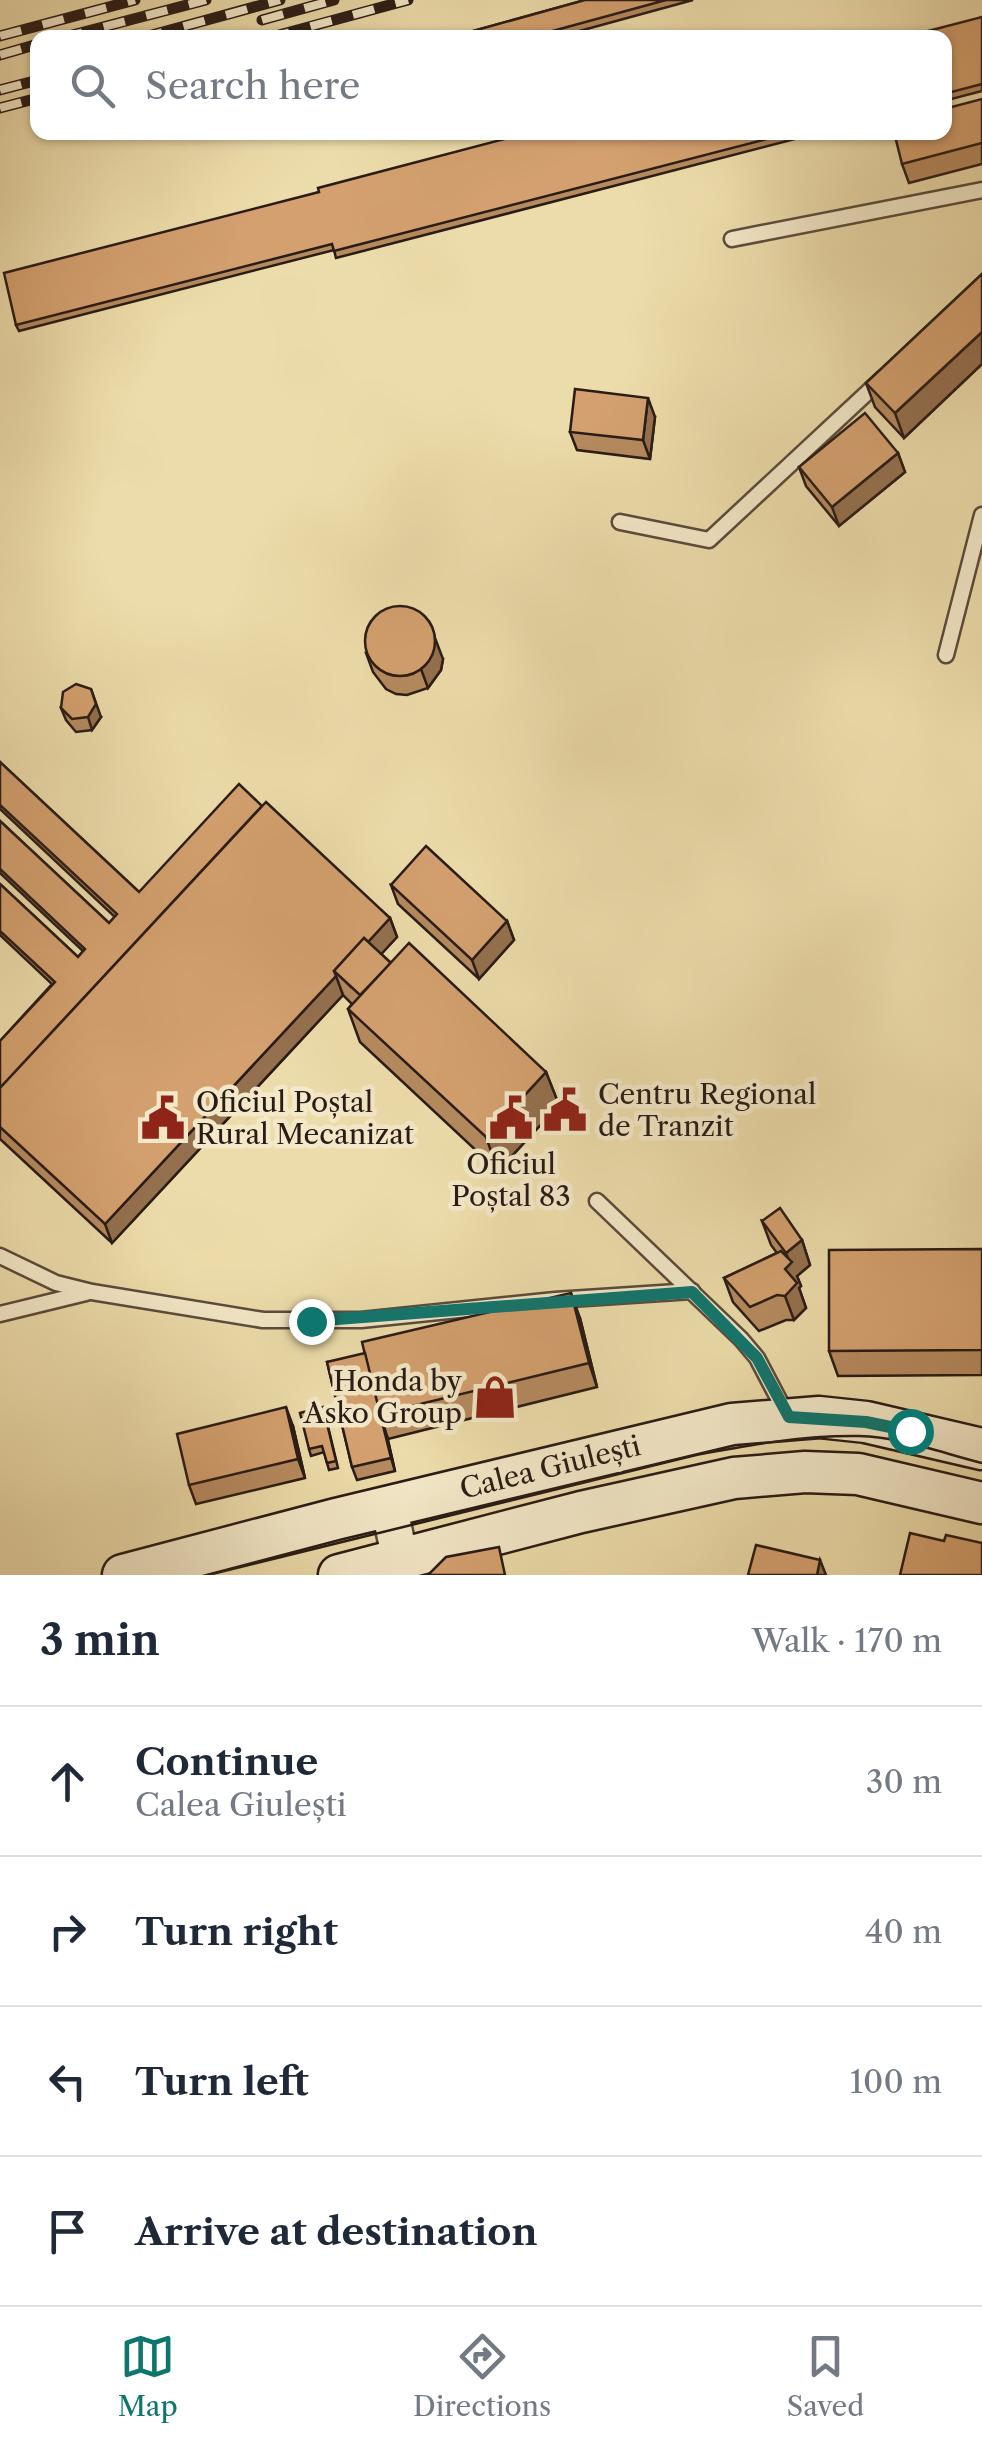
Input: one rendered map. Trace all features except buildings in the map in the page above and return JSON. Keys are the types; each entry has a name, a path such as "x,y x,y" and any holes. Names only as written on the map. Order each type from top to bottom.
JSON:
{"main road":[{"name":"Calea Giulești","path":"123,1575 732,1424 789,1417 866,1422 982,1449"},
{"name":"Calea Giulești","path":"339,1575 399,1567 581,1512 734,1478 805,1472 858,1474 982,1502"}],"street":[{"path":"389,1507 399,1567"}],"lane":[{"path":"732,238 982,190"},
{"path":"620,522 709,540 897,364"},
{"path":"946,655 982,515"},
{"path":"596,1200 757,1358 789,1417"},
{"path":"0,1256 56,1282 92,1292 263,1320 311,1321 692,1292"},
{"path":"0,1314 92,1292"}],"tram line":[{"path":"208,1575 696,1455 777,1441 875,1437 982,1463"}],"railway":[{"path":"0,36 135,0"},
{"path":"92,30 206,0"},
{"path":"170,30 280,0"},
{"path":"262,20 334,0"},
{"path":"297,30 408,0"},
{"path":"0,55 30,46"},
{"path":"0,90 30,82"},
{"path":"0,108 30,100"}],"place":[{"name":"Centru Regional de Tranzit","path":"565,1110"},
{"name":"Oficiul Poștal Rural Mecanizat","path":"163,1118"},
{"name":"Oficiul Poștal 83","path":"511,1118"},
{"name":"Honda by Asko Group","path":"495,1397"}],"route":[{"path":"311,1321 692,1292 757,1358 789,1417 866,1422 910,1431"}]}
